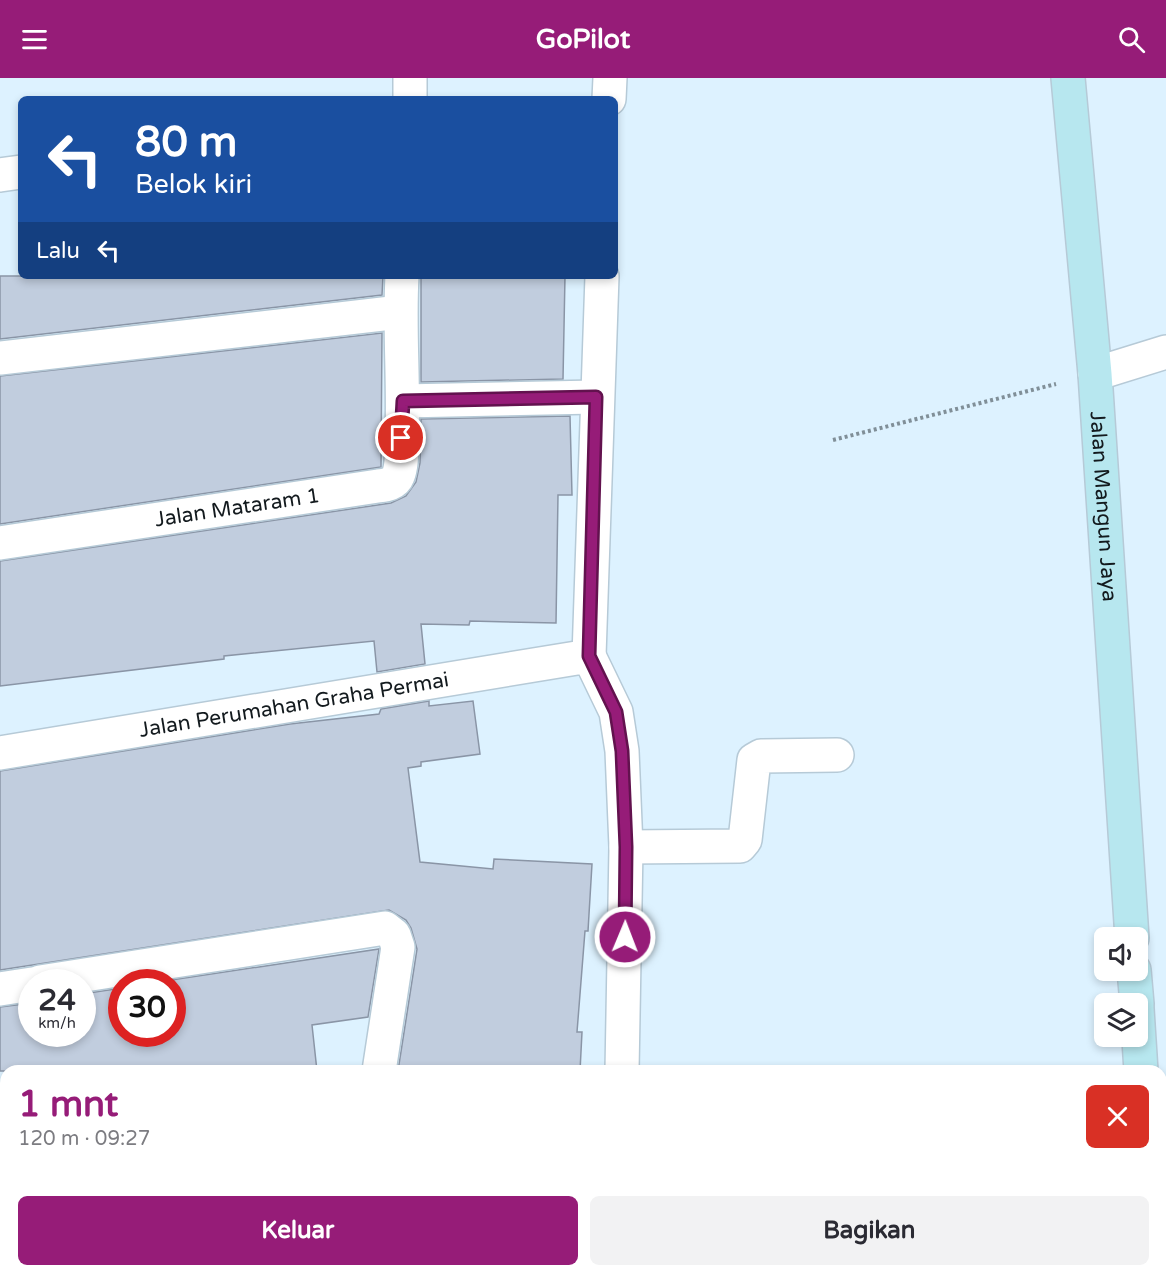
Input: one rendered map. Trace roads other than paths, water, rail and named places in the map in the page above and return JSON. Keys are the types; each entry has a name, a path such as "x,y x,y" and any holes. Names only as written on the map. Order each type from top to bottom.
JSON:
{"street":[{"path":"410,78 410,96"},
{"path":"609,96 610,78"},
{"name":"Jalan Mangun Jaya","path":"1068,78 1095,374 1131,927"},
{"path":"0,175 18,172"},
{"name":"Jalan Mataram 1","path":"0,543 389,484 399,473 403,401 400,312 402,279"},
{"path":"602,279 596,397 589,656 616,712 622,751 626,847 622,1065"},
{"path":"0,358 400,312"},
{"path":"1095,374 1166,352"},
{"path":"403,401 596,397"},
{"name":"Jalan Perumahan Graha Permai","path":"0,753 589,656"},
{"path":"626,847 740,846 745,840 754,760 761,756 837,755"},
{"path":"96,973 385,928 394,935 398,947 381,1065"},
{"path":"0,989 18,986"},
{"path":"1139,1047 1141,1065"}]}
